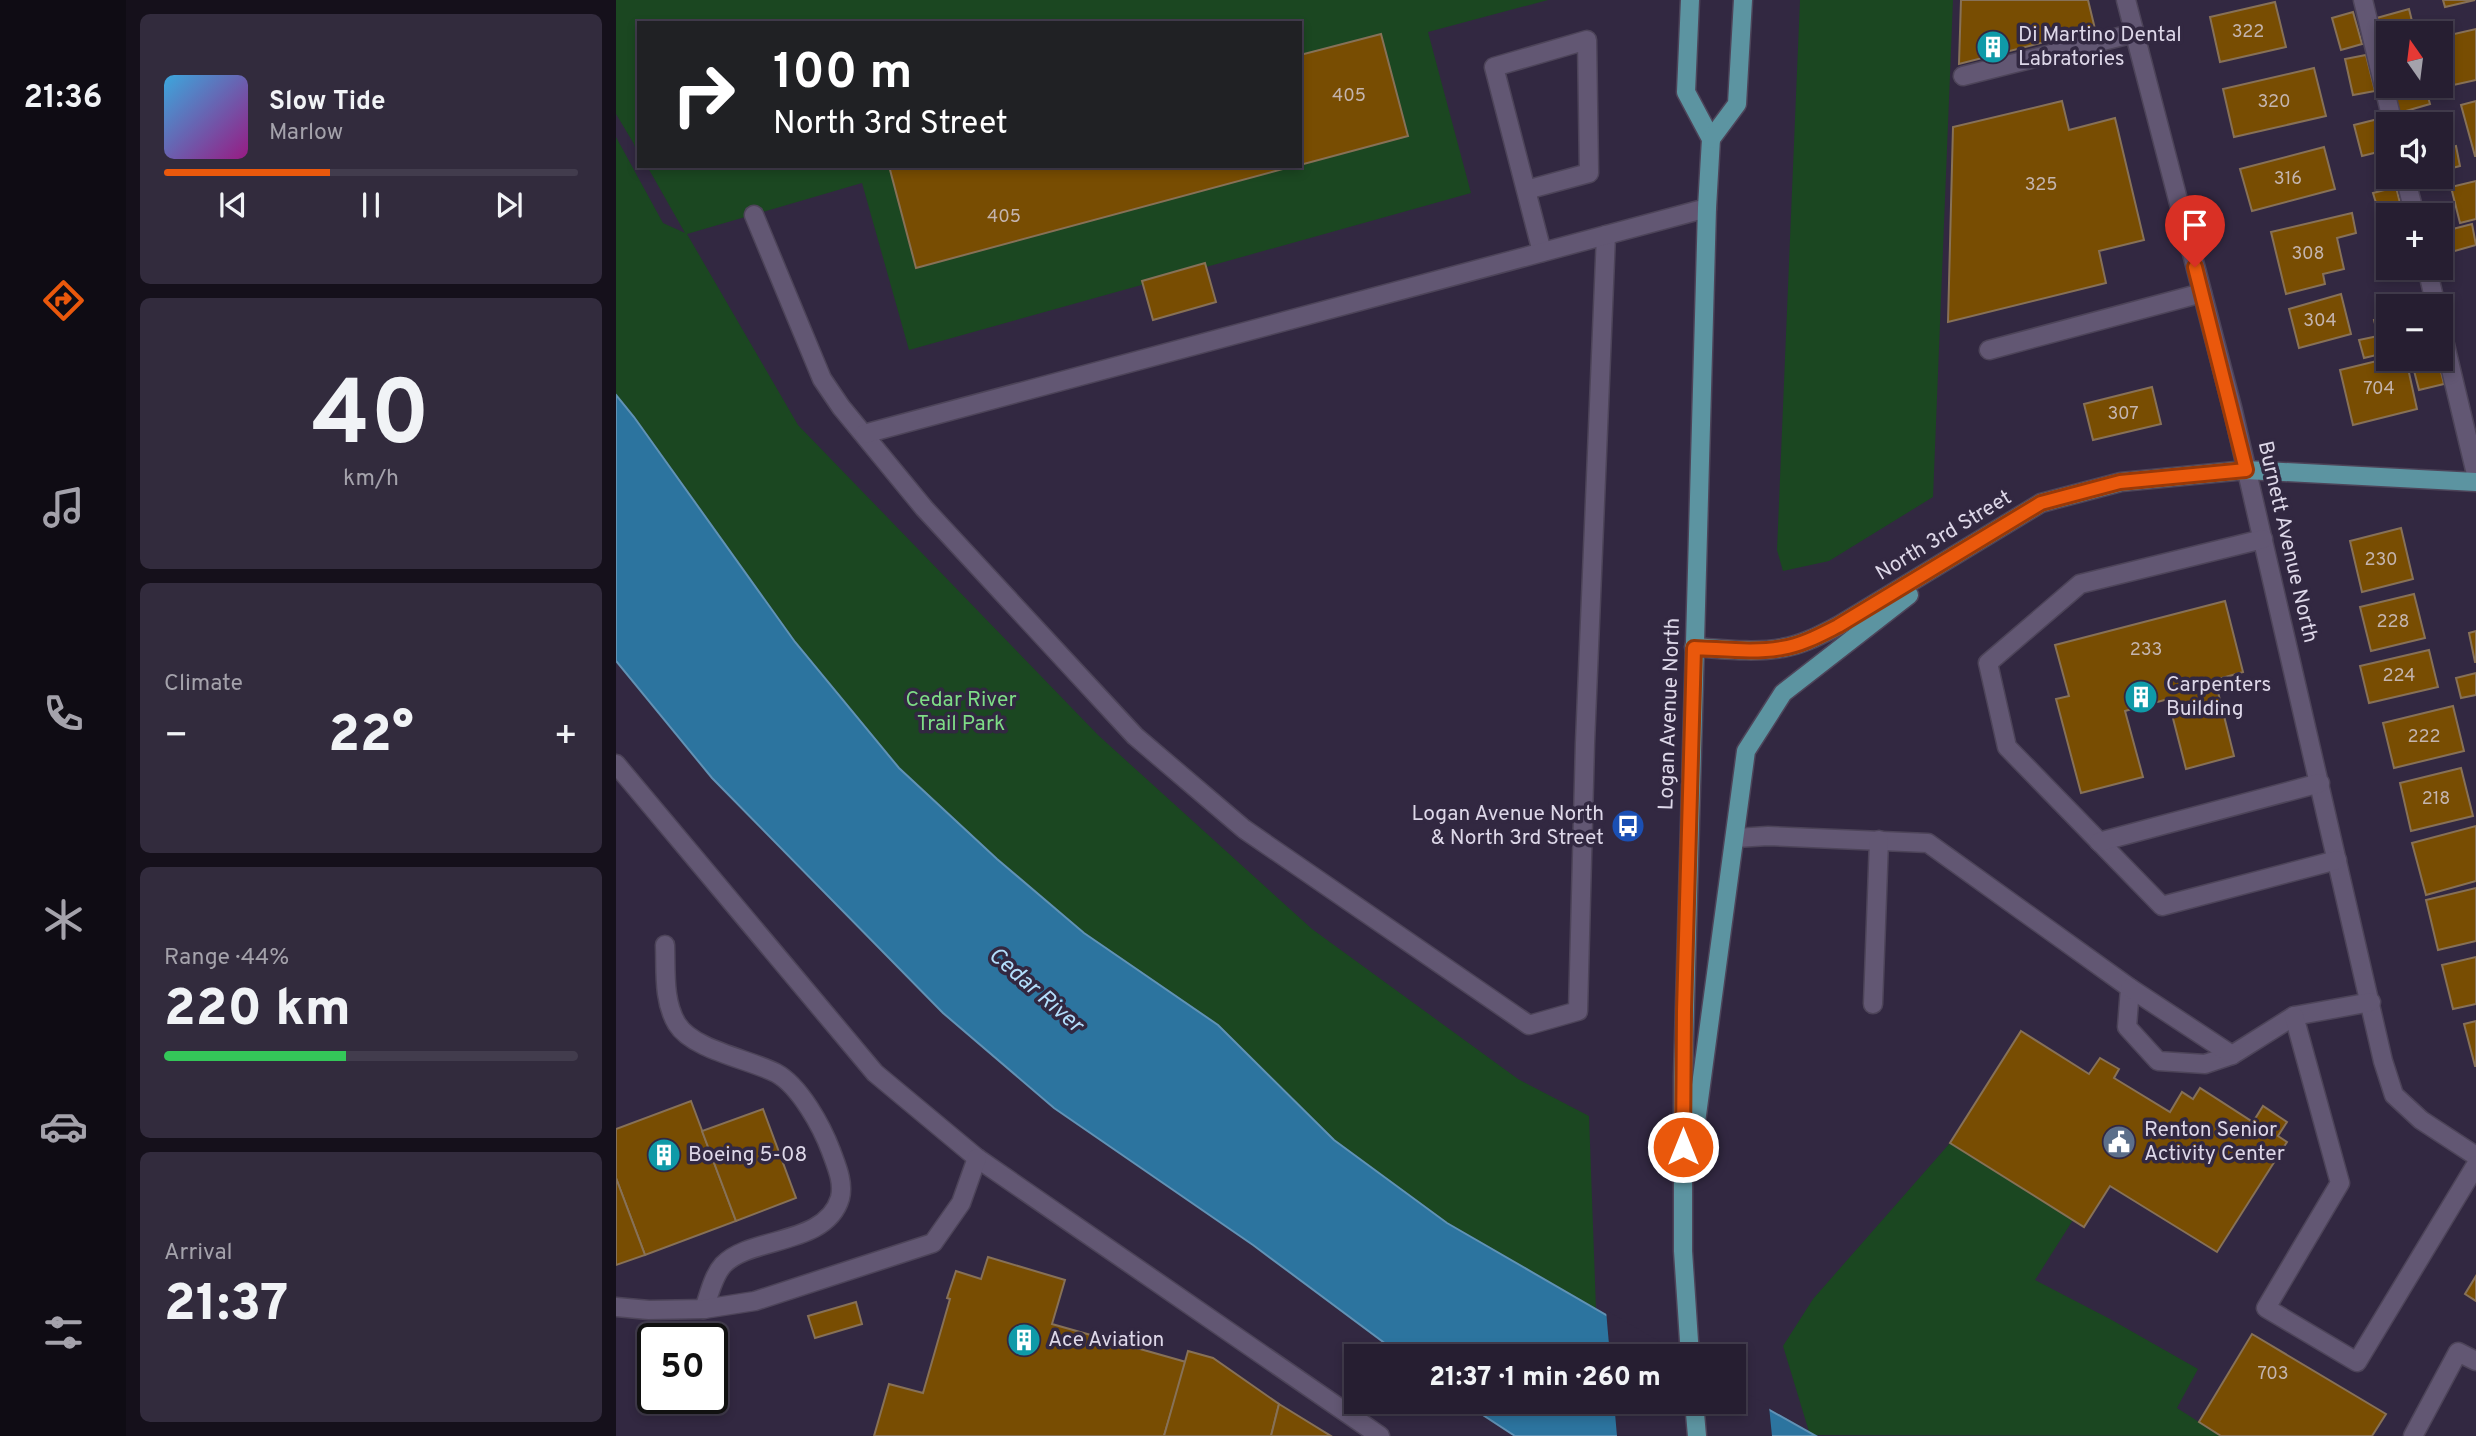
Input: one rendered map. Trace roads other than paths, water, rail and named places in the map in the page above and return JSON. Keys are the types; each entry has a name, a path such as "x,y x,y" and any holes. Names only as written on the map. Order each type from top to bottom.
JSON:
{"main road":[{"path":"1690,0 1686,92 1711,139 1737,104 1743,0"},
{"name":"Logan Avenue North","path":"1689,1344 1683,1218 1684,1011 1711,139"},
{"name":"North 3rd Street","path":"1694,648 1782,649 1804,643 1838,626 2041,503 2120,482 2246,470 2476,482"},
{"path":"1683,1218 1746,751 1783,693 1958,555"},
{"path":"1695,1414 1697,1436"}],"street":[{"name":"Burnett Avenue North","path":"2126,0 2263,539 2383,1060 2394,1096 2421,1121 2476,1156"},
{"path":"2364,0 2390,112"},
{"path":"1964,76 2135,33"},
{"path":"1526,190 1589,173 1587,40 1494,67 1542,252"},
{"path":"864,434 1707,208"},
{"path":"754,215 822,379 841,407 924,508 1135,736 1244,829 1529,1025 1578,1011 1584,768 1606,234"},
{"path":"1989,350 2202,293"},
{"path":"2451,371 2476,474"},
{"path":"2263,539 2080,583 1988,663 2007,747 2162,906 2337,860"},
{"path":"616,764 875,1073 977,1158 1380,1436"},
{"path":"2099,842 2320,783"},
{"path":"1735,838 1768,836 1928,843 2130,988 2232,1055"},
{"path":"1873,1004 1879,839"},
{"path":"665,945 667,994 678,1024 695,1041 779,1074 809,1106 826,1137 841,1184 839,1199 827,1217 814,1229 736,1256 724,1265 716,1277 704,1309"},
{"path":"2130,988 2127,1027 2158,1061 2205,1064 2232,1055 2294,1016 2371,1002"},
{"path":"2294,1016 2340,1182 2266,1307 2357,1362 2476,1165"},
{"path":"616,1307 649,1310 704,1309 755,1301 933,1243 961,1203 977,1158"},
{"path":"2413,1436 2458,1352 2476,1361"}],"water":[{"name":"Cedar River","path":"616,395 795,642 899,768 997,859 1084,933 1218,1025 1334,1140 1447,1223 1656,1344 1386,1344 1253,1245 1054,1108 943,1013 712,778 616,661"},
{"path":"1746,1397 1816,1436 1515,1436 1481,1414 1746,1414"}],"place":[{"name":"Di Martino Dental Labratories","path":"1993,47"},
{"name":"Carpenters Building","path":"2141,697"},
{"name":"Logan Avenue North & North 3rd Street","path":"1628,826"},
{"name":"Renton Senior Activity Center","path":"2119,1142"},
{"name":"Boeing 5-08","path":"664,1155"},
{"name":"Ace Aviation","path":"1024,1340"}],"park label":[{"name":"Cedar River Trail Park","path":"961,712"}]}
